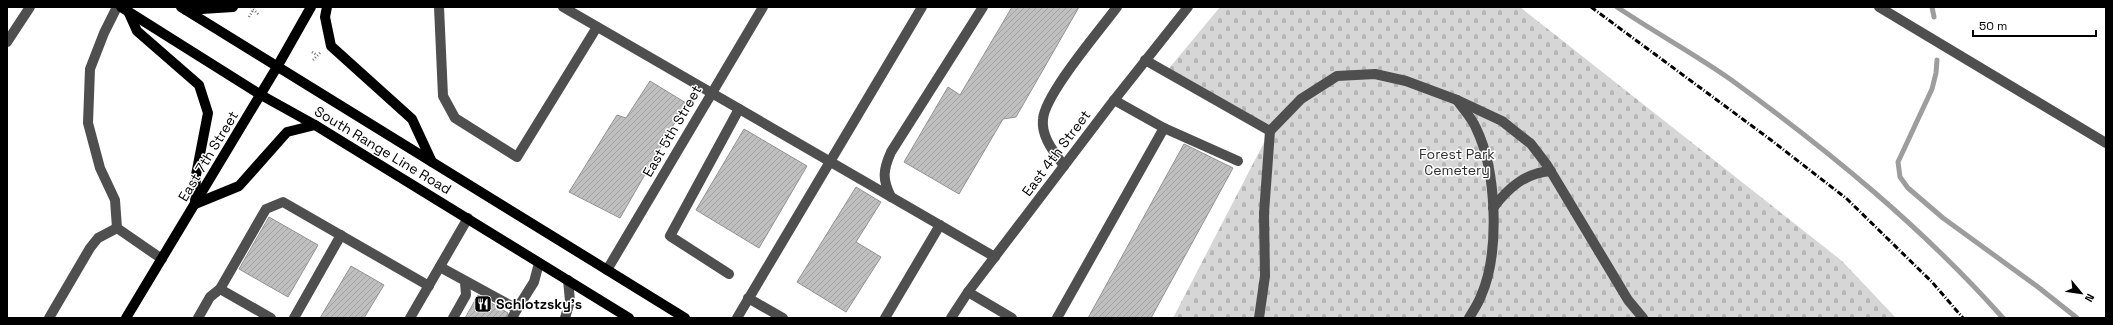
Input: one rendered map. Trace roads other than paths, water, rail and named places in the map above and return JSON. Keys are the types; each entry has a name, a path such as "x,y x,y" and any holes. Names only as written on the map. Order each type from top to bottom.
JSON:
{"main road":[{"path":"183,8 233,7"},
{"name":"East 7th Street","path":"126,318 261,95 311,7"},
{"path":"327,7 325,17 331,46 412,119 432,162"},
{"name":"South Range Line Road","path":"183,8 685,318"},
{"path":"124,9 137,31 199,85 208,113 196,175 194,204 239,186 288,132 315,125"},
{"name":"South Range Line Road","path":"124,9 261,95 315,125 629,318"}],"street":[{"path":"7,42 30,7"},
{"path":"117,7 104,33 90,69 88,123 100,168 114,200 117,228 162,259"},
{"path":"438,7 443,96 455,118 517,157 597,27"},
{"path":"563,7 995,256"},
{"name":"East 5th Street","path":"607,270 711,92 763,7"},
{"path":"737,318 922,7"},
{"path":"891,197 884,183 885,165 891,152 982,7"},
{"path":"1064,166 1044,134 1042,120 1045,108 1068,72 1117,7"},
{"name":"East 4th Street","path":"951,318 995,256 1145,60 1188,7"},
{"path":"1879,7 2106,142"},
{"path":"1145,60 1270,131"},
{"path":"1259,318 1265,276 1264,213 1270,131 1301,99 1337,76 1375,74 1406,81 1457,100 1502,121 1531,144 1552,171 1628,300 1643,318"},
{"path":"1114,100 1164,128 1238,161"},
{"path":"1457,100 1476,127 1486,156 1493,208 1492,256 1481,296 1469,318"},
{"path":"729,274 670,236 739,109"},
{"path":"1057,318 1164,128"},
{"path":"1493,208 1505,192 1521,180 1539,172 1552,171"},
{"path":"198,318 210,297 220,289 266,209 283,202 429,286"},
{"path":"410,318 468,218"},
{"path":"886,318 940,225"},
{"path":"49,318 90,248 98,238 117,228"},
{"path":"294,318 341,235"},
{"path":"512,318 534,282 539,263"},
{"path":"440,267 517,309"},
{"path":"565,318 570,301 568,280"},
{"path":"453,318 466,295 465,282"},
{"path":"220,289 271,318"},
{"path":"968,292 1012,318"},
{"path":"748,298 783,318"}],"waterway":[{"path":"1617,7 1730,79 1838,162 1873,191 1940,252 2003,318"},
{"path":"1932,7 1934,17"},
{"path":"1937,60 1936,73 1932,89 1898,162 1900,177 1908,188 1943,218 2038,287 2077,318"}],"railway":[{"path":"1591,7 1771,140 1847,199 1932,282 1963,318"}],"place":[{"name":"Schlotzsky's","path":"483,304"}],"park label":[{"name":"Forest Park Cemetery","path":"1457,162"}]}
